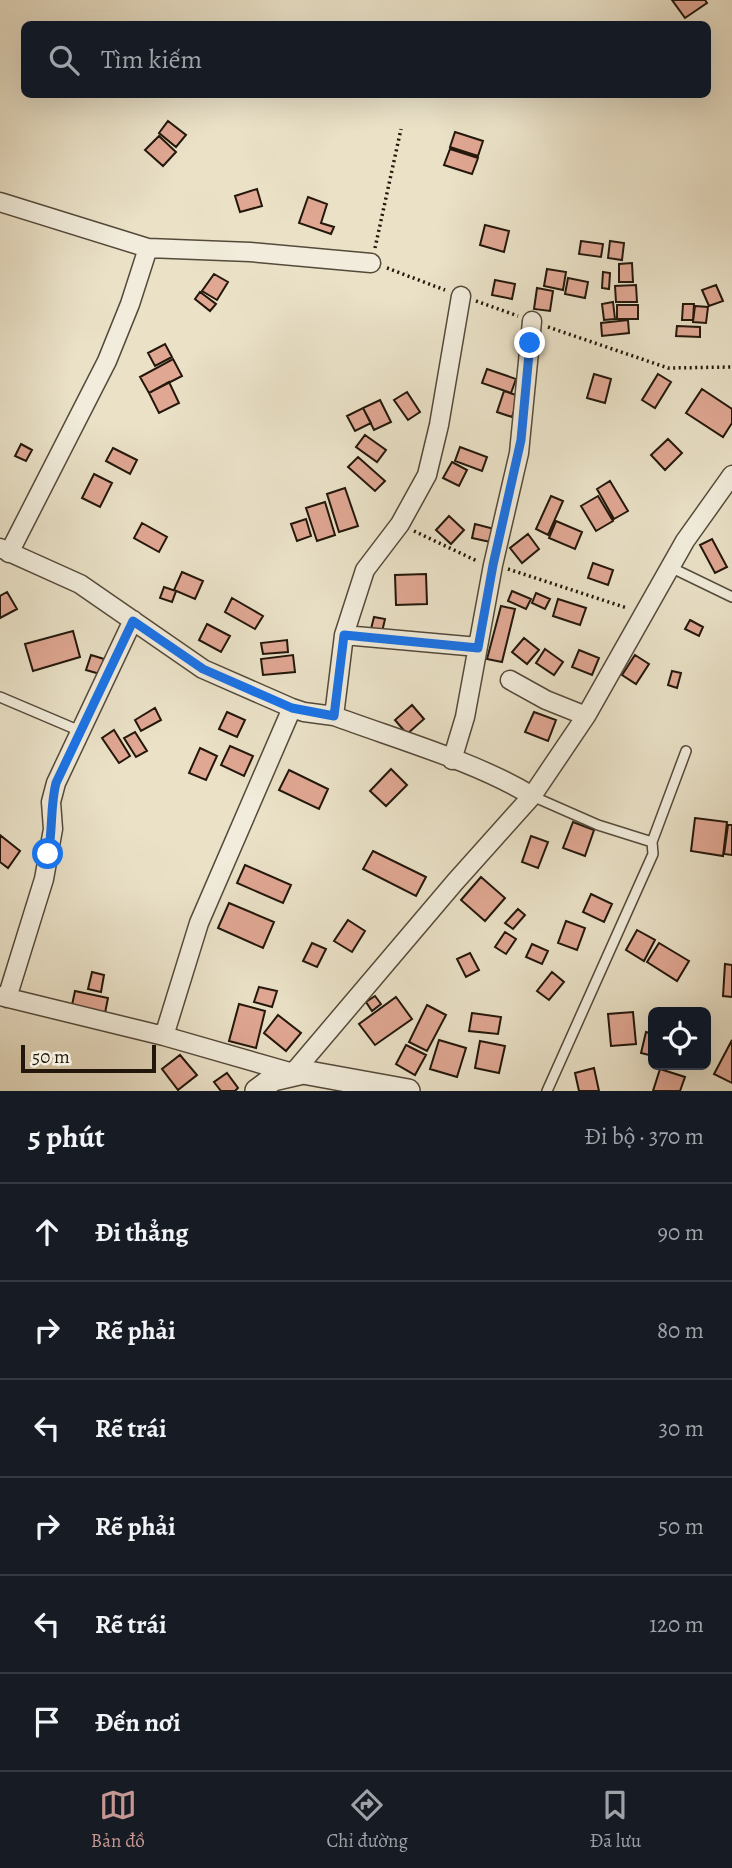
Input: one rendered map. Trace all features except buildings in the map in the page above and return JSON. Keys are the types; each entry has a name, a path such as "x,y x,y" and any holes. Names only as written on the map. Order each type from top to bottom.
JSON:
{"street":[{"path":"0,202 148,248 250,252 371,262"},
{"path":"148,248 107,360 5,551 80,584 203,669 292,708 334,716 453,760 532,796"},
{"path":"334,716 344,635 365,570 400,524 427,475 439,425 461,296"},
{"path":"453,760 465,717 493,565 521,440 531,321"},
{"path":"257,1091 273,1079 293,1073 455,882 532,796 586,716 670,567 732,475"},
{"path":"133,621 56,783 51,802 53,828 44,879 3,997 164,1036 293,1073 320,1073 408,1091"},
{"path":"344,635 478,648"},
{"path":"510,680 546,700 586,716"},
{"path":"164,1036 199,923 292,708"}],"lane":[{"path":"670,567 732,597"},
{"path":"0,697 80,731"},
{"path":"547,1091 653,854 652,842 686,751"},
{"path":"532,796 598,825 652,842"}],"path":[{"path":"401,129 371,262 668,368 732,367"},
{"path":"400,524 472,559 642,613"}],"route":[{"path":"48,854 53,828 51,802 56,783 133,621 203,669 292,708 334,716 344,635 478,648 493,565 519,453 530,343"}]}
